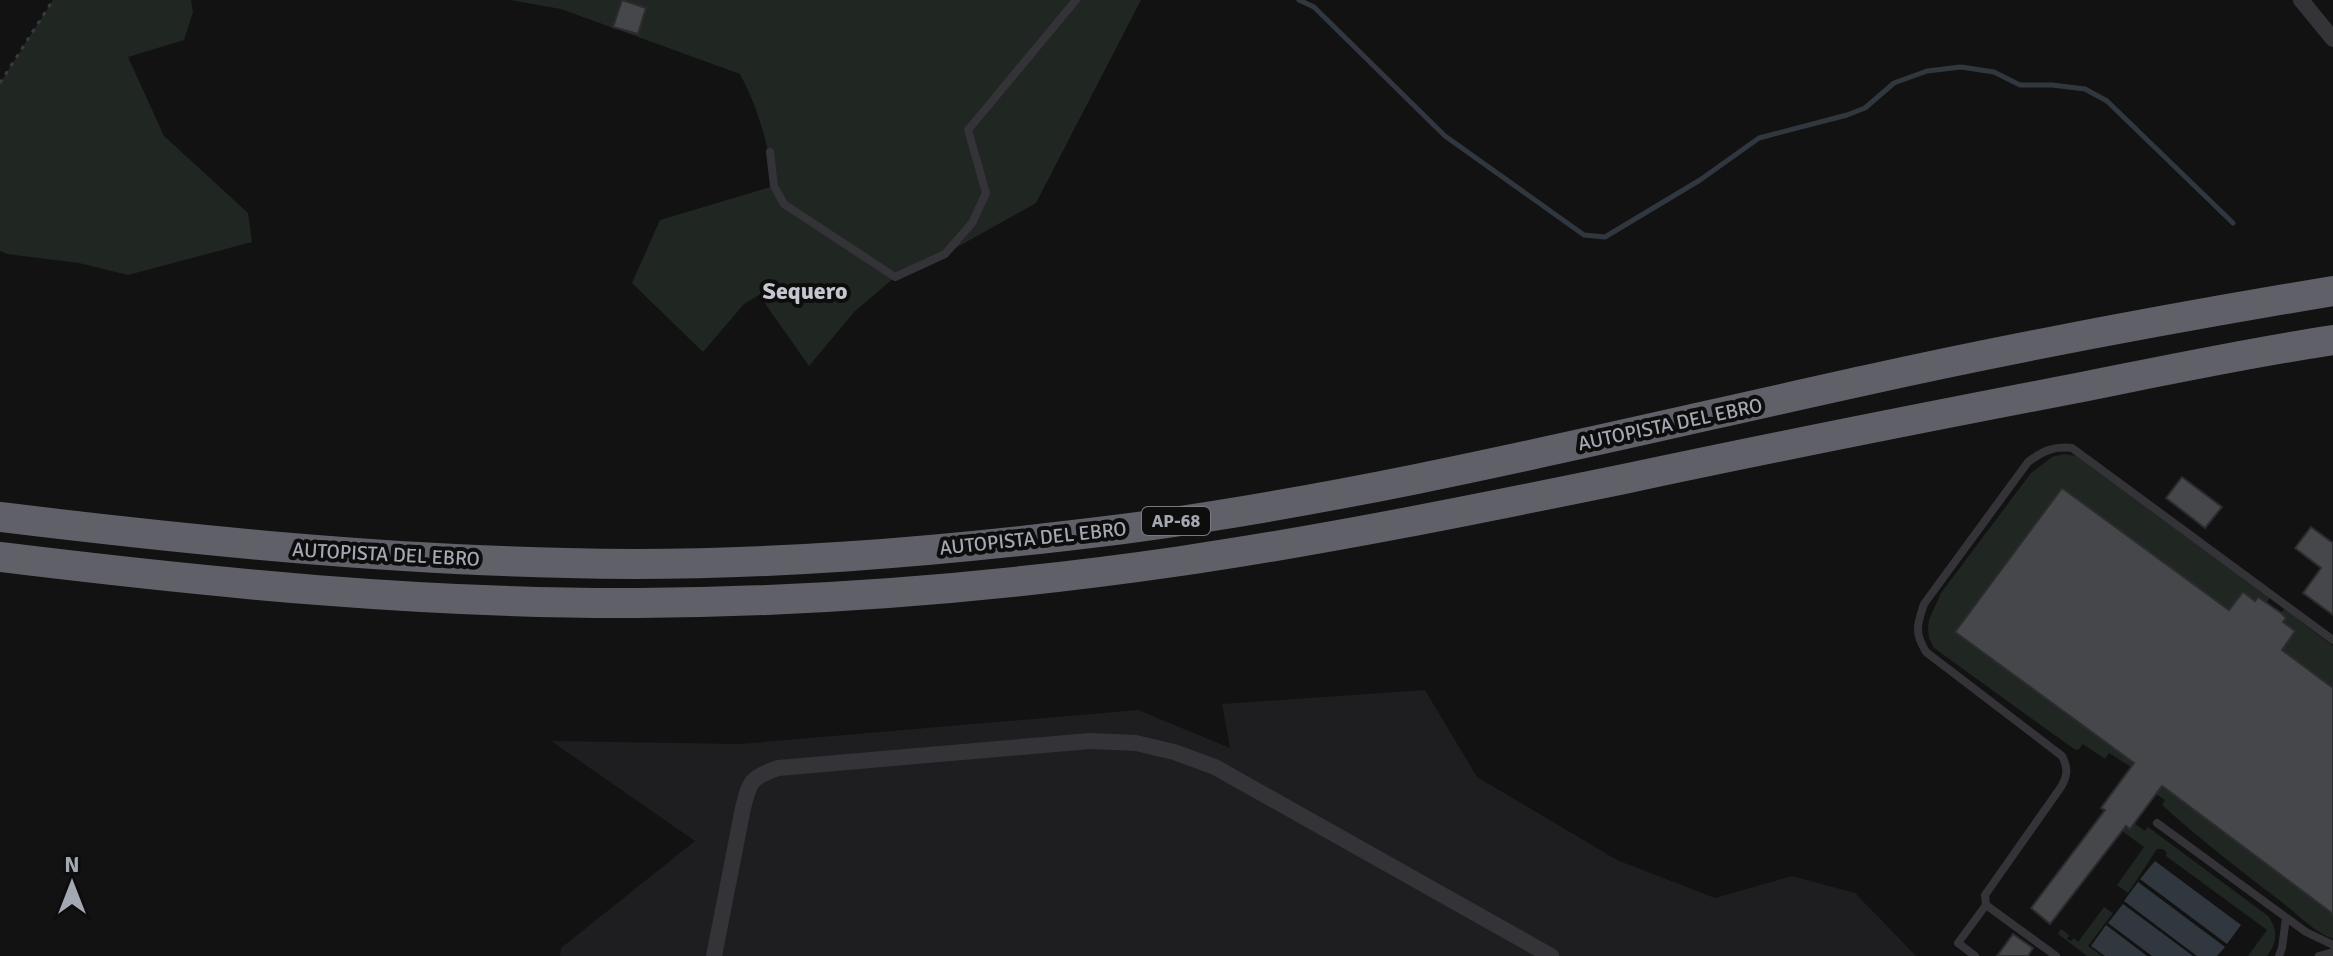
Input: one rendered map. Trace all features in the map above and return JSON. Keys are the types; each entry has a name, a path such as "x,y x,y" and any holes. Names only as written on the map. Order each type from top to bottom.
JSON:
{"highway":[{"name":"AUTOPISTA DEL EBRO","path":"0,517 314,551 570,563 658,564 912,551 1120,529 1334,495 1873,379 2121,329 2333,291"},
{"name":"AUTOPISTA DEL EBRO","path":"0,557 262,586 503,601 732,601 951,587 1177,561 1307,541 2016,399 2333,340"}],"street":[{"path":"2301,0 2333,39"},
{"path":"714,956 743,808 748,789 756,776 778,768 1090,741 1136,743 1174,752 1215,767 1551,956"}],"lane":[{"path":"770,152 774,186 784,204 895,277 945,254 972,223 986,193 968,130 1076,0"},
{"path":"1975,956 1958,943 1986,905 1985,895 1991,884 2066,779 2067,767 2062,756 1926,652 1917,638 1918,623 1924,604 2028,462 2042,451 2072,448 2333,640"},
{"path":"2157,823 2306,932 2333,945"},
{"path":"1986,905 2056,956"},
{"path":"2279,956 2286,918"},
{"path":"2319,956 2333,952"}],"path":[{"path":"0,83 53,0"}],"shaded area":[{"path":"53,0 191,0 193,12 184,40 128,57 164,136 248,213 252,242 128,275 79,263 0,251 0,83"},
{"path":"510,0 1141,0 1036,203 945,254 895,277 854,312 809,366 759,295 744,304 703,352 632,283 660,220 774,186 762,128 740,74 561,9"},
{"path":"2064,454 2076,456 2270,598 2266,603 2259,597 2255,601 2243,592 2229,610 2062,488 1955,632 2137,765 2134,769 2109,753 2105,759 2083,744 2078,750 2074,749 1934,648 1929,638 1929,620 1941,593 2031,473 2052,457"},
{"path":"2284,609 2333,646 2333,688 2282,650 2295,631 2283,622 2286,618 2281,613"},
{"path":"1425,690 1477,777 1617,860 1715,898 1792,876 1855,893 1916,956 560,956 561,948 695,841 551,741 740,744 1138,710 1230,748 1222,704"},
{"path":"2159,783 2333,914 2333,939 2307,923 2162,805 2165,800 2156,794 2160,789 2157,786"},
{"path":"2134,823 2145,831 2148,827 2268,916 2275,937 2267,956 2248,956 2267,930 2166,856 2163,849 2157,849 2128,893 2117,885 2144,847 2122,831 2126,826 2130,829"},
{"path":"2155,861 2241,925 2227,944 2140,879"},
{"path":"2138,882 2225,947 2217,956 2197,956 2124,901"},
{"path":"2123,904 2193,956 2152,956 2108,923"},
{"path":"2104,907 2113,913 2088,946 2102,956 2087,956 2058,934 2061,929 2069,935 2067,939 2071,941 2074,938 2078,942"},
{"path":"2106,925 2147,956 2105,956 2091,946"}],"building":[{"path":"622,0 646,8 638,34 613,27"},
{"path":"2182,477 2222,507 2205,528 2166,498"},
{"path":"2062,488 2229,610 2243,592 2255,601 2258,597 2281,613 2286,618 2283,622 2295,631 2282,650 2333,688 2333,914 2162,786 2130,829 2126,826 2050,924 2031,908 2105,810 2101,808 2134,763 1955,632"},
{"path":"2311,527 2333,543 2333,615 2303,593 2321,568 2295,548"},
{"path":"2013,934 2033,948 2028,956 1997,956"}],"waterway":[{"path":"1299,0 1314,7 1445,136 1584,235 1605,237 1700,180 1759,138 1865,108 1894,83 1927,71 1961,67 1994,72 2020,85 2085,89 2107,101 2233,223"}],"district":[{"name":"Sequero","path":"805,291"}]}
